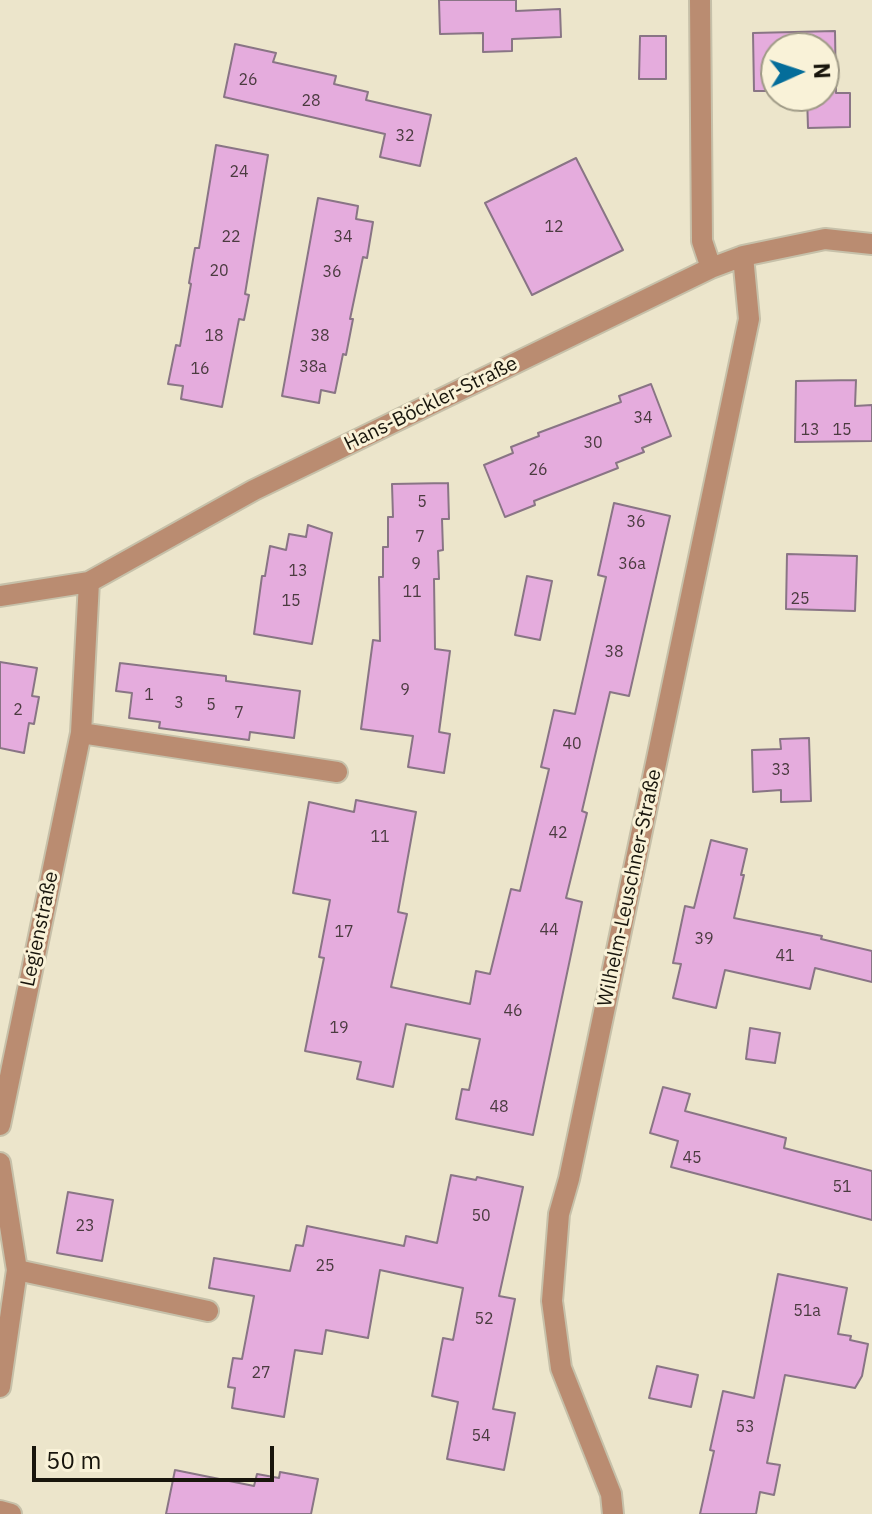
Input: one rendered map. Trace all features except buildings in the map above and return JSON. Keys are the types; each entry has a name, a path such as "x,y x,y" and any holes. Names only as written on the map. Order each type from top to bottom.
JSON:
{"street":[{"path":"700,0 702,241 711,268"},
{"name":"Hans-Böckler-Straße","path":"0,596 89,582 254,490 711,268 743,256 825,239 872,244"},
{"name":"Wilhelm-Leuschner-Straße","path":"613,1514 611,1494 561,1368 552,1301 559,1214 569,1179 749,319 743,256"},
{"name":"Legienstraße","path":"0,1125 81,733 89,582"},
{"path":"81,733 337,772"},
{"path":"0,1163 17,1270 0,1387"},
{"path":"17,1270 208,1311"},
{"path":"0,1511 11,1514"}]}
